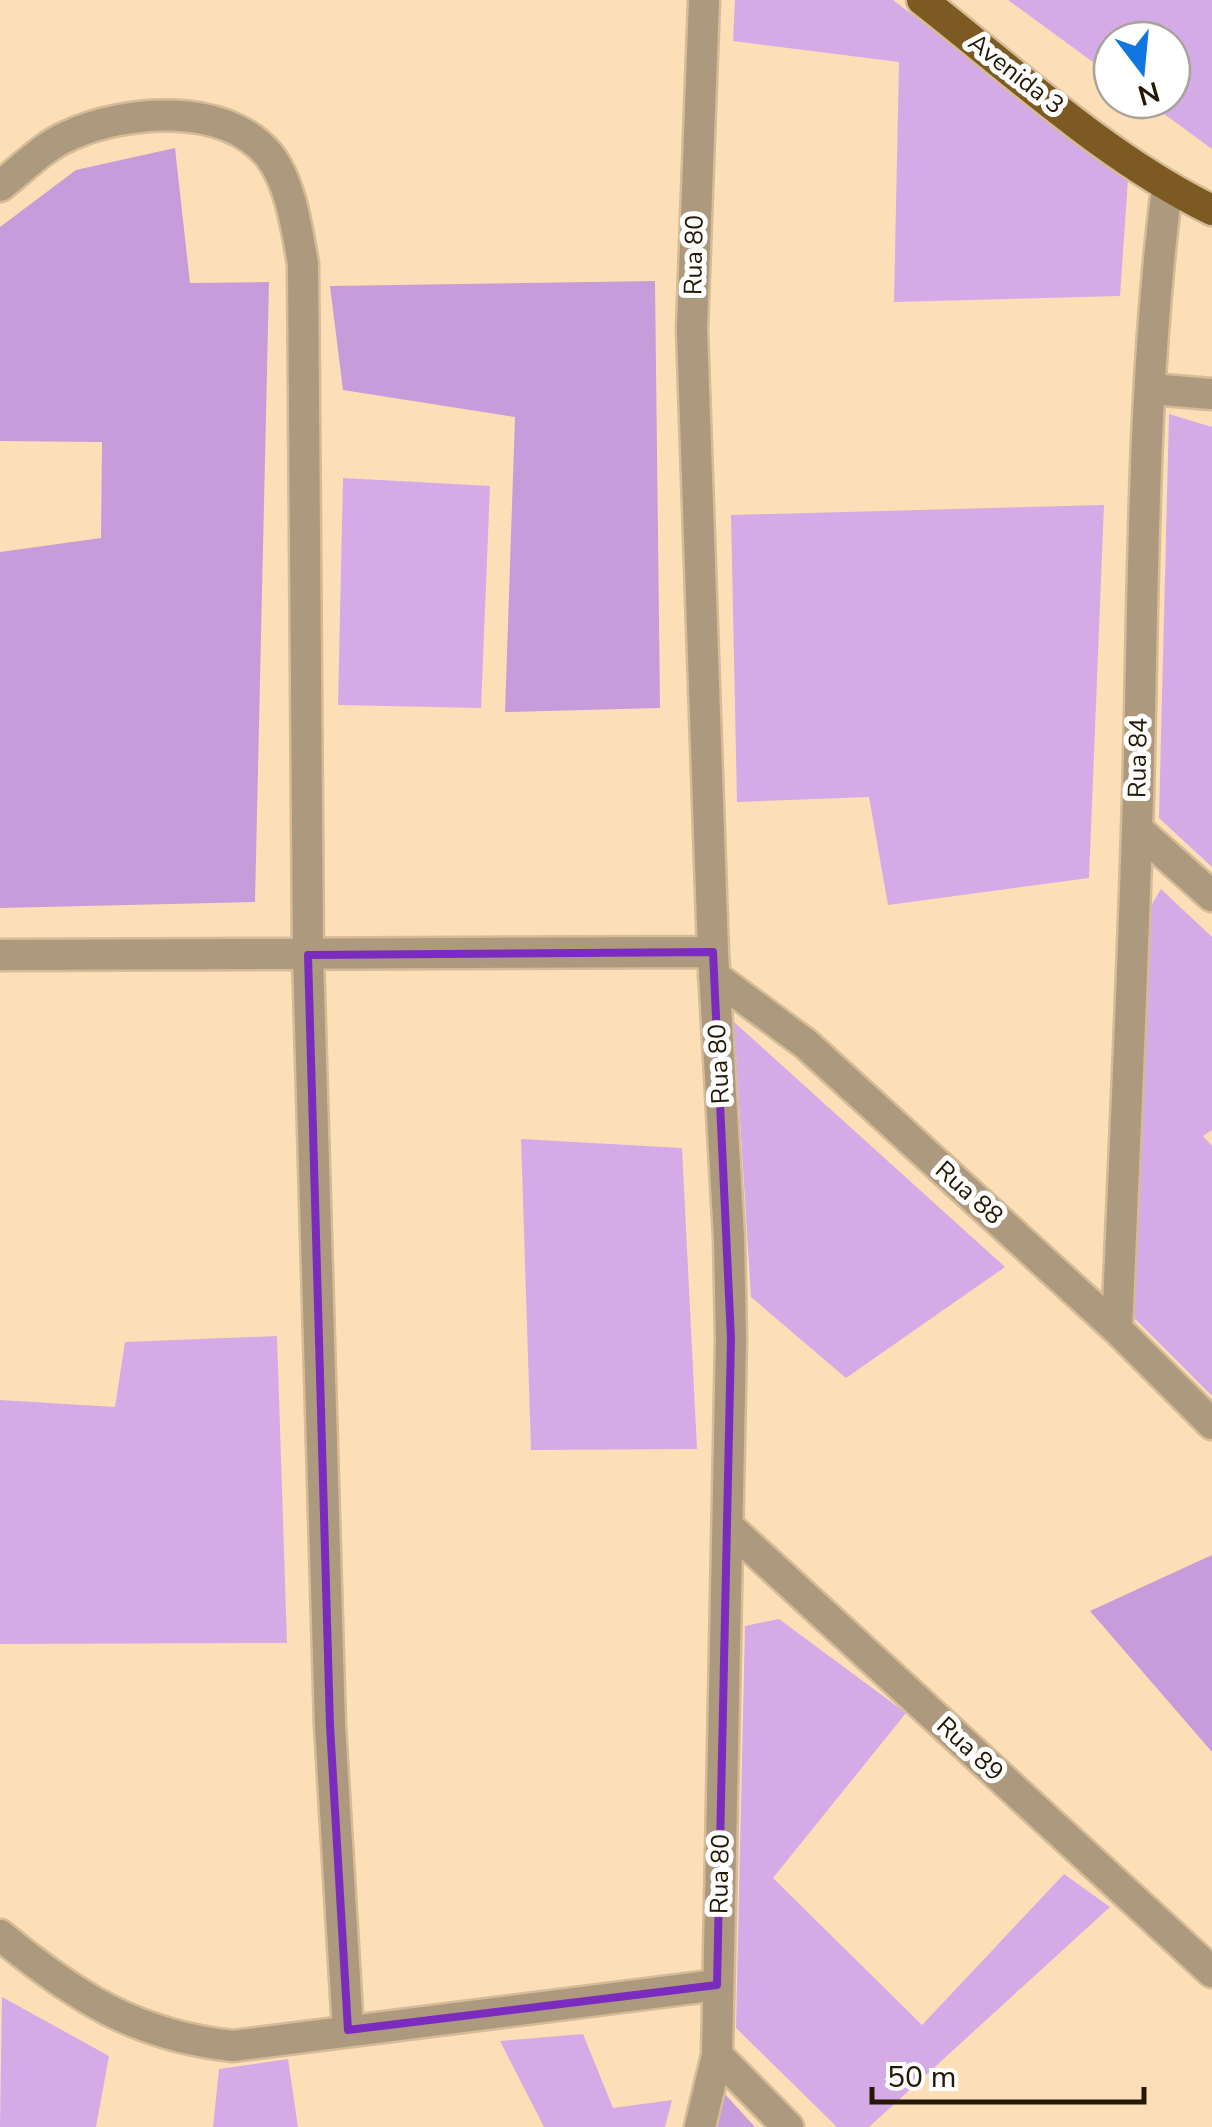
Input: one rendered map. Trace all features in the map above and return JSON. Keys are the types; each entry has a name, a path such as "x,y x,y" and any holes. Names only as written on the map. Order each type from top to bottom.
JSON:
{"main road":[{"name":"Avenida 3","path":"922,0 1167,188 1212,210"}],"street":[{"name":"Rua 80","path":"700,2127 717,2055 729,1526 729,1238 713,964 692,329 704,0"},
{"path":"0,186 65,136 129,115 185,115 234,129 268,156 292,205 303,264 308,954 330,1726 348,2030"},
{"name":"Rua 84","path":"1117,1329 1138,828 1141,549 1158,264 1167,188"},
{"path":"1150,389 1212,394"},
{"path":"1138,828 1212,896"},
{"path":"0,955 308,954 713,964"},
{"name":"Rua 88","path":"713,964 1117,1329 1212,1424"},
{"name":"Rua 89","path":"729,1526 1212,1972"},
{"path":"0,1935 54,1979 115,2016 198,2042 233,2046 718,1985"},
{"path":"717,2055 788,2127"}],"highlighted area":[{"path":"713,952 731,1339 717,1985 348,2030 330,1726 308,955"}],"shaded area":[{"path":"735,0 893,0 1128,179 1120,296 894,302 899,62 733,41"},
{"path":"1008,0 1212,0 1212,149 1172,120 1192,120 1192,20 1092,20 1092,61"},
{"path":"175,148 190,283 269,282 255,902 0,908 0,552 101,538 102,442 0,441 0,227 76,170"},
{"path":"655,281 660,708 505,712 515,417 343,390 330,286"},
{"path":"1169,414 1212,427 1212,867 1159,818"},
{"path":"343,478 490,486 481,708 338,705"},
{"path":"1104,505 1089,878 888,905 869,797 737,802 731,515"},
{"path":"1161,889 1212,937 1212,1130 1203,1136 1212,1146 1212,1396 1132,1316 1149,909"},
{"path":"734,1022 1005,1267 846,1378 751,1297"},
{"path":"521,1139 682,1148 697,1449 531,1450"},
{"path":"277,1336 287,1643 0,1644 0,1400 115,1407 125,1342"},
{"path":"1212,1555 1212,1752 1090,1611"},
{"path":"779,1619 906,1713 773,1878 922,2025 1064,1874 1110,1907 869,2127 837,2127 736,2028 745,1626"},
{"path":"2,1997 109,2056 96,2127 0,2127"},
{"path":"583,2034 613,2108 672,2100 665,2127 544,2127 500,2041"},
{"path":"288,2059 298,2127 213,2127 219,2069"},
{"path":"723,2092 755,2127 716,2127"}]}
